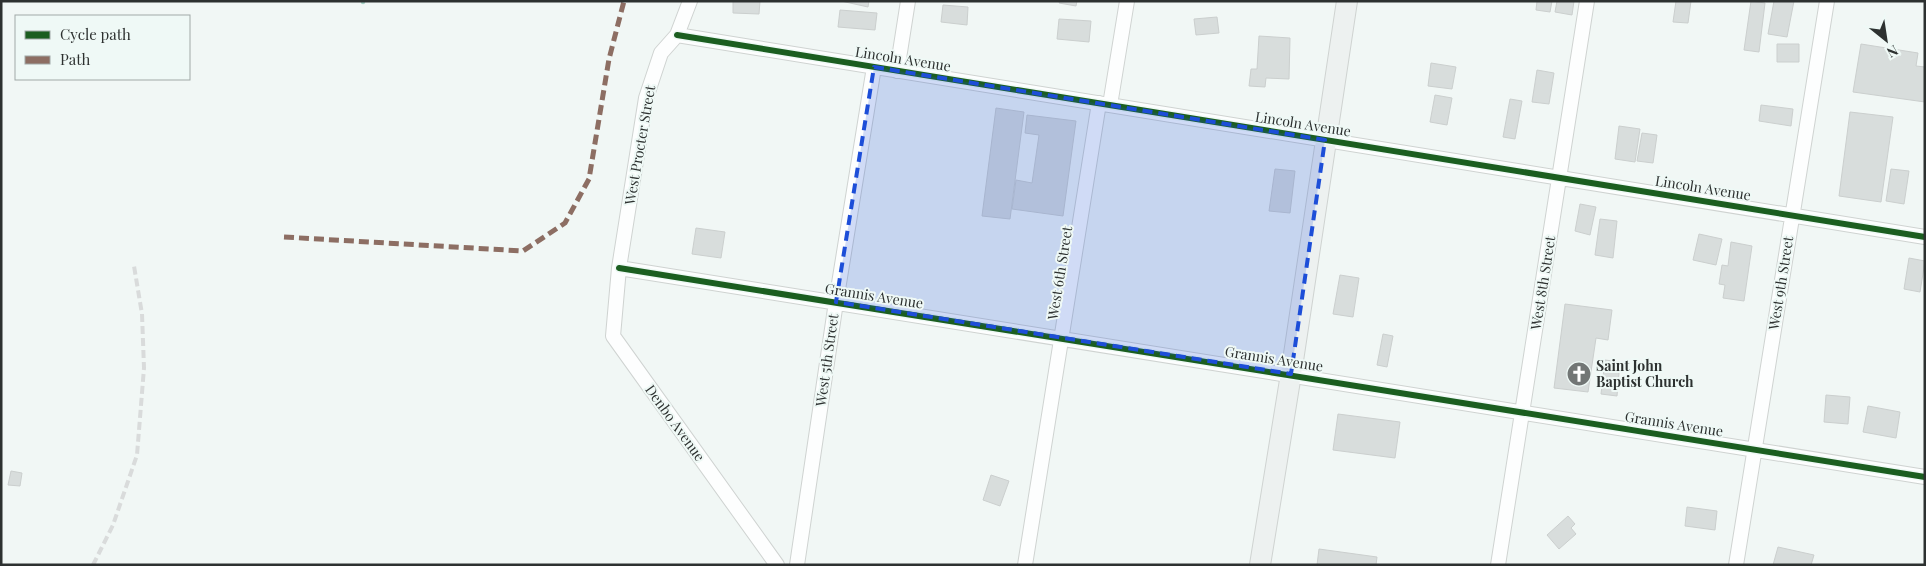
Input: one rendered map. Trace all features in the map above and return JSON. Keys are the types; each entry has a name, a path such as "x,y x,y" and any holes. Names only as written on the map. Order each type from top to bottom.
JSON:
{"main road":[{"path":"1260,565 1291,374 1347,1"}],"street":[{"name":"West Procter Street","path":"619,268 646,98 661,53 677,35 690,1"},
{"path":"896,71 908,1"},
{"name":"West 6th Street","path":"1025,565 1062,338 1105,104 1127,1"},
{"name":"West 8th Street","path":"1498,565 1587,1"},
{"name":"West 9th Street","path":"1736,565 1827,1"},
{"name":"Lincoln Avenue","path":"677,35 1925,237"},
{"name":"West 5th Street","path":"797,565 836,302 874,67"},
{"name":"Grannis Avenue","path":"619,268 1291,374 1925,477"},
{"name":"Denbo Avenue","path":"619,268 613,336 777,565"}],"highlighted area":[{"path":"874,67 1325,140 1291,374 836,302"}],"building":[{"path":"733,1 760,1 759,14 733,13"},
{"path":"841,1 869,1 868,7"},
{"path":"1060,1 1077,1 1076,6 1059,3"},
{"path":"1537,1 1552,1 1550,12 1536,10"},
{"path":"1557,1 1574,1 1572,15 1555,12"},
{"path":"1676,1 1691,1 1688,23 1673,22"},
{"path":"1751,1 1765,3 1759,52 1744,50"},
{"path":"1774,1 1794,1 1787,37 1768,34"},
{"path":"943,5 968,7 967,25 941,22"},
{"path":"840,10 877,13 875,30 838,27"},
{"path":"1217,17 1219,33 1196,35 1194,19"},
{"path":"1059,19 1091,21 1089,42 1057,39"},
{"path":"1259,36 1290,38 1289,79 1266,78 1265,87 1249,86 1251,69 1257,69"},
{"path":"1777,44 1799,44 1799,62 1777,62"},
{"path":"1861,44 1918,53 1916,66 1925,67 1925,102 1853,92"},
{"path":"1431,63 1456,67 1452,89 1428,86"},
{"path":"1537,70 1554,73 1549,104 1532,102"},
{"path":"1435,95 1452,98 1447,125 1430,122"},
{"path":"1510,99 1522,101 1515,139 1503,137"},
{"path":"1761,105 1793,109 1791,126 1759,121"},
{"path":"996,108 1024,112 1010,219 982,216"},
{"path":"1850,112 1893,117 1881,202 1839,196"},
{"path":"1027,115 1076,121 1063,216 1012,209 1016,180 1032,183 1039,135 1025,133"},
{"path":"1619,126 1640,129 1635,162 1615,159"},
{"path":"1642,133 1657,135 1653,163 1637,161"},
{"path":"1275,169 1295,171 1290,213 1269,211"},
{"path":"1891,169 1909,171 1904,204 1886,201"},
{"path":"1580,204 1596,207 1590,235 1575,231"},
{"path":"1600,219 1617,221 1613,258 1595,255"},
{"path":"696,228 725,232 721,258 692,254"},
{"path":"1699,234 1722,239 1716,265 1693,260"},
{"path":"1731,242 1752,246 1744,301 1723,298 1725,285 1719,284 1722,265 1728,266"},
{"path":"1909,258 1925,261 1920,292 1904,289"},
{"path":"1340,275 1359,278 1353,317 1333,314"},
{"path":"1565,304 1612,310 1608,340 1596,338 1588,392 1554,388"},
{"path":"1383,334 1393,336 1387,367 1377,365"},
{"path":"1605,360 1620,362 1617,396 1601,394"},
{"path":"1826,395 1850,397 1848,424 1824,422"},
{"path":"1868,406 1900,412 1896,438 1863,432"},
{"path":"1338,414 1400,422 1395,458 1333,450"},
{"path":"11,471 22,473 20,486 8,485"},
{"path":"991,475 1009,481 1000,506 983,500"},
{"path":"1687,507 1717,511 1715,530 1685,526"},
{"path":"1568,516 1575,524 1571,528 1576,534 1559,549 1547,535"},
{"path":"1778,547 1814,555 1811,565 1773,565"},
{"path":"1319,549 1377,557 1376,565 1317,565"}],"railway":[{"path":"93,565 113,525 137,455 144,368 142,314 134,266"}],"marked path":[{"path":"284,237 523,251 565,223 589,179 609,59 624,1"}],"cycle path":[{"path":"677,35 1925,237"},
{"path":"619,268 1925,477"}],"place":[{"name":"Saint John Baptist Church","path":"1579,374"}]}
